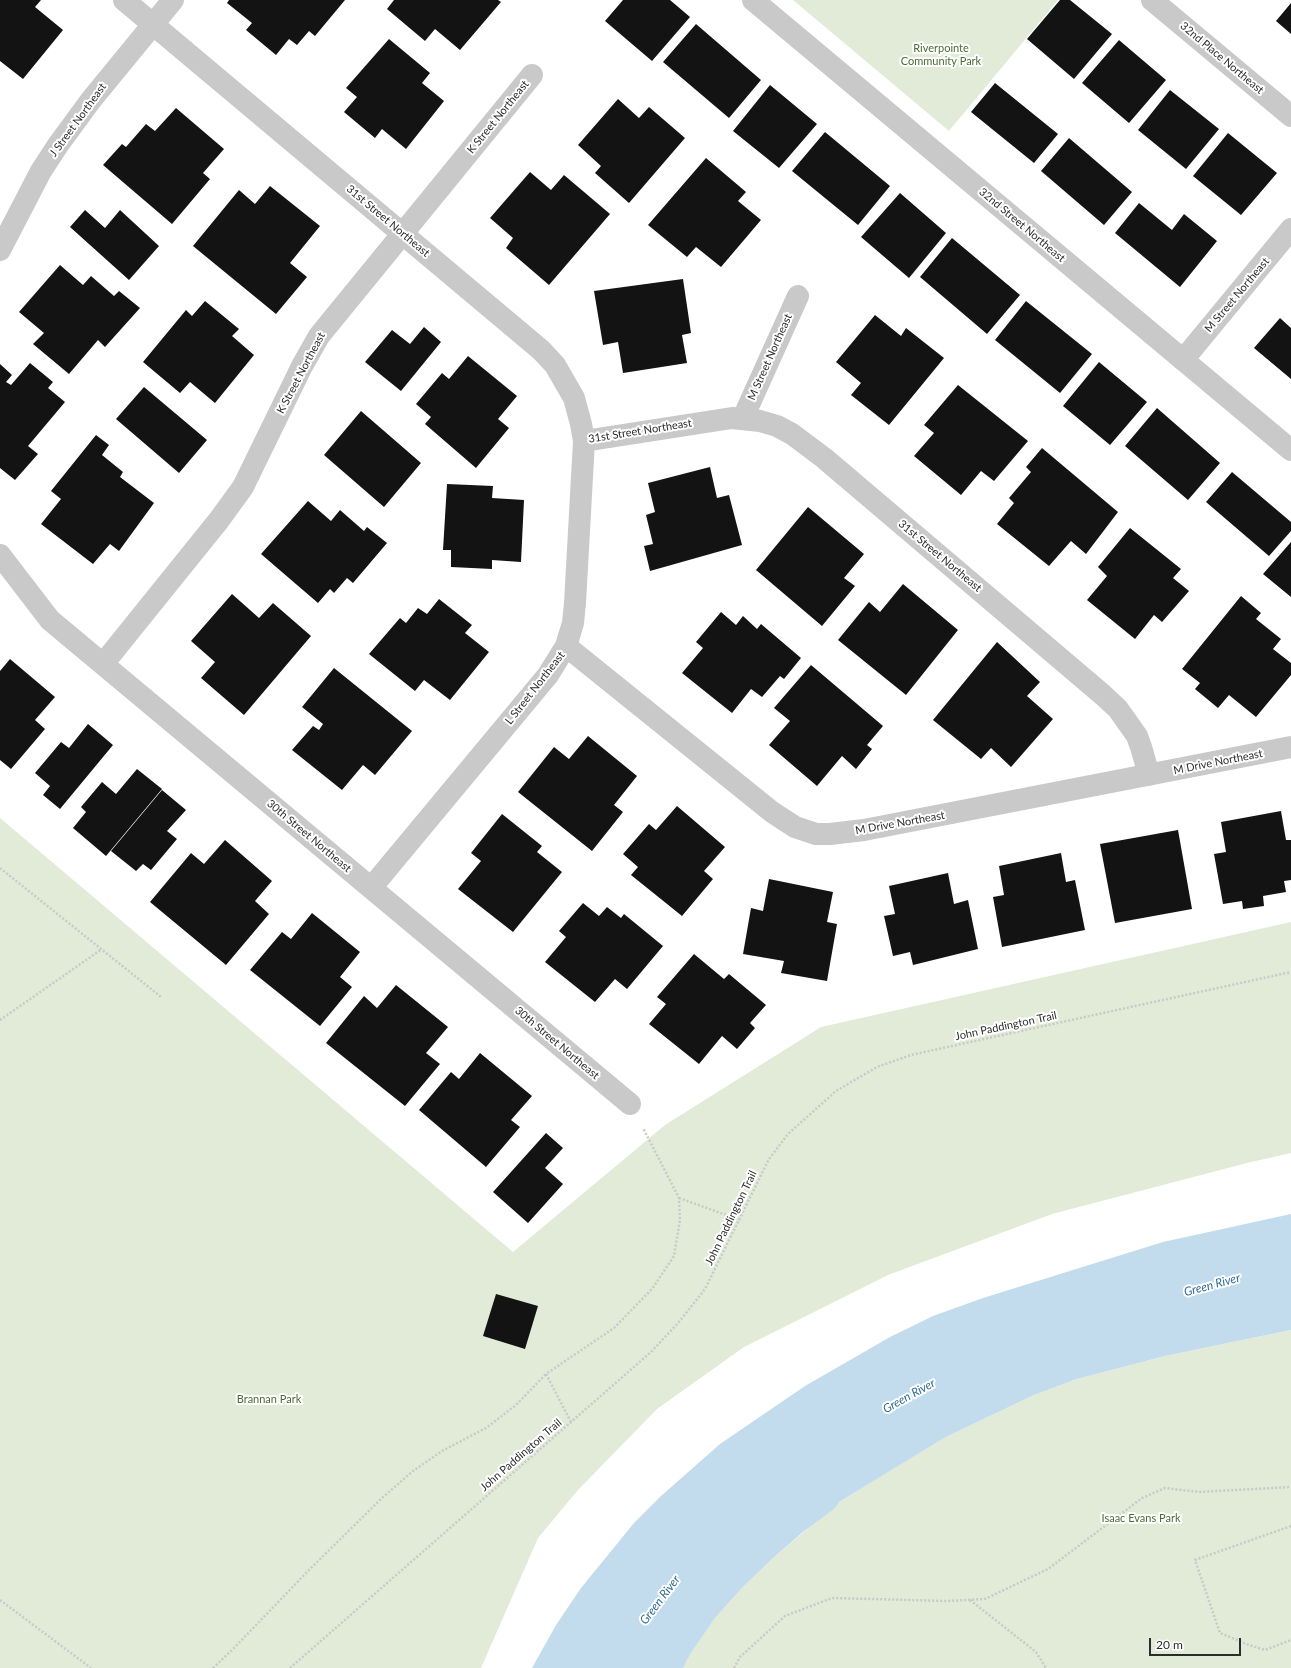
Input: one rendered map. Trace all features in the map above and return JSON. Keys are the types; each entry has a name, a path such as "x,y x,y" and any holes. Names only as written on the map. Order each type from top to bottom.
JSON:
{"street":[{"name":"31st Street Northeast","path":"124,0 525,335 550,358 574,398 584,441 717,419 743,418 777,426 792,434 805,443 1087,680 1118,710 1132,728 1141,747 1149,775"},
{"name":"J Street Northeast","path":"0,250 41,171 58,145 91,100 173,0"},
{"name":"32nd Street Northeast","path":"753,0 1291,450"},
{"name":"32nd Place Northeast","path":"1152,0 1291,116"},
{"name":"K Street Northeast","path":"103,664 219,520 243,487 302,366 319,336 532,75"},
{"name":"M Street Northeast","path":"1183,360 1291,229"},
{"name":"M Street Northeast","path":"743,418 798,296"},
{"name":"L Street Northeast","path":"371,888 548,675 566,646 573,623 584,441"},
{"name":"30th Street Northeast","path":"0,555 50,620 630,1104"},
{"name":"M Drive Northeast","path":"566,646 772,812 784,821 811,833 830,834 864,830 1291,747"}],"path":[{"path":"0,868 160,997"},
{"path":"0,1020 102,949"},
{"name":"John Paddington Trail","path":"290,1668 651,1352 679,1322 705,1289 769,1159 788,1134 836,1091 877,1067 911,1055 1291,972"},
{"path":"213,1668 387,1493 413,1471 436,1455 486,1428 516,1405 546,1374 614,1328 652,1289 674,1256 680,1220 679,1198 630,1104"},
{"path":"679,1198 740,1220"},
{"path":"546,1374 571,1422"},
{"path":"734,1668 740,1657 785,1616 832,1598 947,1601 985,1599 1048,1569 1142,1498 1165,1488 1199,1492 1291,1487"},
{"path":"1291,1526 1195,1560 1220,1633 1265,1650 1291,1640"},
{"path":"0,1600 91,1668"},
{"path":"970,1600 1036,1652 1046,1668"}],"green space":[{"name":"Riverpointe Community Park","path":"793,0 1058,0 949,131"},
{"name":"Brannan Park","path":"0,818 513,1252 665,1125 821,1027 1291,922 1291,1153 1052,1214 888,1275 744,1347 657,1409 578,1490 538,1538 481,1668 0,1668"},
{"name":"Isaac Evans Park","path":"1291,1330 1291,1668 683,1668 691,1653 715,1618 743,1587 772,1559 839,1502 946,1437 1034,1395 1077,1379 1165,1356"}],"water":[{"name":"Green River","path":"1291,1214 1291,1330 1165,1356 1077,1379 1034,1395 946,1437 839,1502 835,1508 803,1532 772,1559 743,1587 715,1618 691,1653 683,1668 532,1668 556,1625 581,1588 634,1523 661,1496 720,1444 805,1386 890,1337 933,1316 983,1298 1163,1242"}],"building":[{"path":"0,0 41,0 35,7 63,30 23,79 0,61"},
{"path":"229,0 345,0 315,36 309,31 297,45 289,39 276,55 246,30 252,23 227,3"},
{"path":"394,0 498,0 501,2 460,50 435,29 425,41 387,9"},
{"path":"623,0 670,0 690,17 652,61 605,21"},
{"path":"1060,0 1070,0 1112,34 1074,79 1027,39"},
{"path":"1291,3 1291,34 1276,21"},
{"path":"696,24 761,80 729,118 663,62"},
{"path":"389,39 430,73 422,83 444,101 406,149 382,129 375,138 344,112 357,97 346,88"},
{"path":"1119,40 1166,80 1129,123 1082,83"},
{"path":"995,83 1058,134 1034,163 971,112"},
{"path":"770,85 817,124 779,168 733,131"},
{"path":"1170,90 1219,129 1186,169 1138,130"},
{"path":"618,99 639,118 649,107 685,138 629,203 595,173 601,166 578,145"},
{"path":"176,108 224,149 203,173 210,179 172,224 103,165 122,144 126,147 146,124 155,131"},
{"path":"825,132 890,186 858,225 792,171"},
{"path":"1228,133 1277,173 1241,215 1193,176"},
{"path":"1069,138 1132,192 1104,225 1041,171"},
{"path":"706,158 746,192 738,201 761,220 721,267 696,247 687,257 648,225"},
{"path":"530,172 551,190 564,175 610,214 549,285 506,248 513,238 490,218"},
{"path":"270,186 320,226 290,263 307,277 276,314 193,246 239,190 255,204"},
{"path":"900,193 946,233 909,278 861,237"},
{"path":"1139,203 1172,230 1184,214 1217,241 1180,287 1115,233"},
{"path":"85,210 105,228 120,210 159,246 129,280 70,227"},
{"path":"952,238 1020,295 987,334 920,277"},
{"path":"60,265 83,285 91,276 114,296 119,291 140,308 105,347 98,340 69,374 33,344 44,333 19,312"},
{"path":"683,279 691,333 682,335 687,363 623,373 618,342 603,345 594,291"},
{"path":"205,301 239,329 232,336 254,355 215,403 190,382 180,393 143,362 186,310 192,316"},
{"path":"1026,301 1092,354 1060,393 995,340"},
{"path":"875,315 901,336 906,328 944,358 889,425 851,395 861,383 836,362"},
{"path":"1280,318 1291,328 1291,379 1254,348"},
{"path":"424,327 441,342 401,391 365,362 392,330 410,344"},
{"path":"468,356 517,396 498,419 509,428 476,468 425,424 431,417 416,404 442,373 449,379"},
{"path":"1099,362 1147,402 1110,445 1063,406"},
{"path":"30,363 53,382 48,388 65,402 28,446 38,454 15,480 0,468 0,364 12,375 6,382 11,385"},
{"path":"958,385 1028,441 994,481 981,471 961,495 914,456 934,433 924,425"},
{"path":"144,387 207,440 179,473 116,419"},
{"path":"1157,408 1220,463 1188,500 1125,446"},
{"path":"361,411 421,463 384,507 324,455"},
{"path":"96,435 109,445 102,455 123,472 120,477 154,503 119,551 110,544 93,564 41,524 61,499 51,491"},
{"path":"1042,448 1118,512 1086,554 1071,541 1049,566 997,524 1014,503 1009,498 1031,472 1026,467"},
{"path":"710,467 717,498 729,495 742,545 650,571 644,546 653,544 646,515 655,512 648,483"},
{"path":"1232,472 1291,522 1291,531 1269,556 1206,502"},
{"path":"447,484 493,486 492,498 524,500 521,562 492,560 492,569 451,567 451,550 443,550"},
{"path":"308,501 331,521 340,510 364,531 367,527 387,543 353,583 347,578 334,593 330,589 318,603 261,554"},
{"path":"808,507 864,554 844,578 855,586 822,626 756,570"},
{"path":"1130,528 1181,569 1173,578 1189,591 1162,622 1154,615 1135,639 1087,600 1107,576 1098,567"},
{"path":"1291,542 1291,597 1263,574"},
{"path":"903,584 958,630 906,695 838,640 869,602 880,612"},
{"path":"232,594 259,618 273,603 311,636 244,715 201,678 215,662 191,641"},
{"path":"1241,596 1261,613 1256,619 1281,639 1273,649 1291,663 1291,675 1256,717 1229,695 1218,708 1195,689 1200,683 1182,669"},
{"path":"439,599 472,625 465,633 489,652 450,700 424,680 415,691 369,654 400,618 406,623 418,608 427,614"},
{"path":"721,612 736,625 743,616 757,629 761,624 801,658 784,679 780,676 762,697 751,689 732,713 682,673 703,648 696,642"},
{"path":"997,642 1040,682 1027,696 1053,719 1011,767 991,748 981,759 933,720"},
{"path":"10,659 55,697 35,720 45,729 11,769 0,760 0,671"},
{"path":"811,665 883,726 867,745 872,749 856,769 842,756 817,786 769,745 790,721 774,708"},
{"path":"334,668 412,731 375,775 363,765 342,790 292,750 313,726 319,730 323,724 302,707"},
{"path":"88,724 113,745 60,809 43,795 50,786 35,773 61,742 69,748"},
{"path":"588,736 637,776 614,805 623,812 592,851 518,792 554,747 569,759"},
{"path":"137,769 162,789 106,856 73,828 86,812 81,807 102,782 116,794"},
{"path":"162,790 186,810 167,831 177,839 151,870 143,864 136,871 111,851"},
{"path":"677,806 725,847 704,871 713,879 682,916 631,875 638,867 623,854 649,824 656,830"},
{"path":"1281,811 1286,840 1291,840 1291,880 1284,881 1286,892 1263,896 1264,906 1243,909 1242,901 1223,904 1214,854 1226,852 1221,822"},
{"path":"502,814 542,846 537,852 562,872 513,932 458,889 481,861 471,853"},
{"path":"1178,830 1192,909 1115,923 1100,844"},
{"path":"225,840 272,881 255,901 269,914 226,965 150,902 191,853 204,864"},
{"path":"1061,853 1066,882 1075,880 1085,930 1002,947 993,897 1004,895 999,866"},
{"path":"948,873 954,904 968,900 978,949 913,965 910,952 893,956 884,916 895,914 889,886"},
{"path":"769,879 833,892 827,922 837,924 827,981 781,973 784,961 743,954 751,908 763,911"},
{"path":"583,903 599,916 607,907 621,918 624,914 663,946 627,989 615,979 595,1002 545,962 566,937 559,931"},
{"path":"312,913 360,952 340,977 352,987 320,1026 250,970 282,932 291,939"},
{"path":"694,954 724,979 729,974 766,1005 750,1023 755,1028 737,1049 722,1036 699,1064 649,1024 666,1004 657,997"},
{"path":"396,985 448,1027 426,1053 440,1064 405,1106 326,1043 364,996 377,1008"},
{"path":"480,1053 532,1096 511,1120 520,1127 486,1167 419,1110 451,1072 459,1079"},
{"path":"546,1133 563,1148 545,1168 563,1184 528,1223 493,1192"},
{"path":"496,1294 538,1306 525,1349 483,1336"}]}
